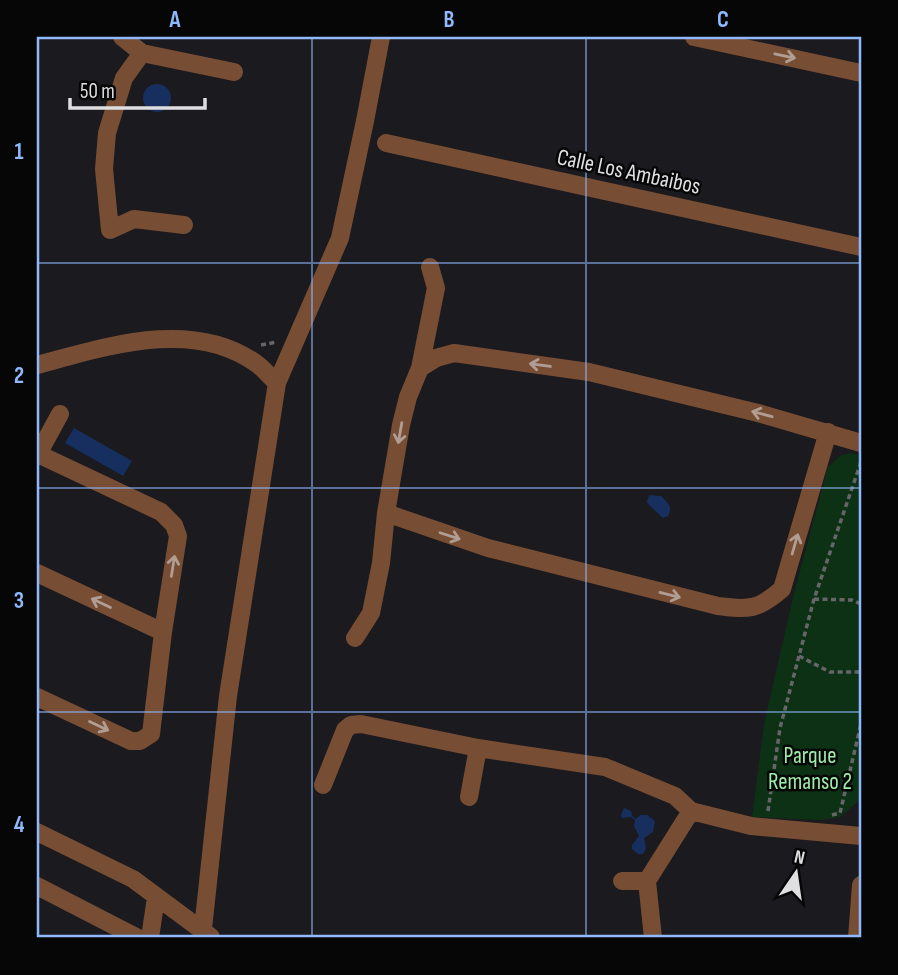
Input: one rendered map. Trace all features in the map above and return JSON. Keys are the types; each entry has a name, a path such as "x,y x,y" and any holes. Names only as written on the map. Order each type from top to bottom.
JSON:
{"street":[{"path":"122,37 142,54 234,72"},
{"path":"206,936 228,696 276,383 340,238 381,37"},
{"path":"694,37 861,73"},
{"path":"142,54 124,78 107,133 104,169 110,230 134,219 184,225"},
{"name":"Calle Los Ambaibos","path":"386,143 861,247"},
{"path":"355,638 371,612 381,563 386,513 401,425 408,397 420,368 436,288 430,267"},
{"path":"37,365 111,345 196,340 228,349 257,364 276,383"},
{"path":"420,368 436,358 454,353 589,372 828,432 861,443"},
{"path":"37,697 131,741 146,739 151,734 178,536 174,524 161,512 37,455 60,414"},
{"path":"386,513 501,551 718,607 749,610 766,603 782,589 828,432"},
{"path":"37,573 163,632"},
{"path":"323,785 345,730 351,725 361,724 478,748 605,767 675,796 691,811 751,825 861,835"},
{"path":"469,797 478,748"},
{"path":"653,938 648,881 691,811"},
{"path":"37,831 133,878 206,936"},
{"path":"622,881 648,881"},
{"path":"857,938 861,885"},
{"path":"37,886 138,938"},
{"path":"150,938 156,897"}],"path":[{"path":"228,349 275,343 297,334"},
{"path":"768,814 780,728 814,599 861,462"},
{"path":"814,599 852,600 861,604"},
{"path":"799,656 830,672 861,672"},
{"path":"825,816 840,813 861,724"}],"green space":[{"name":"Parque Remanso 2","path":"850,453 861,455 861,799 840,817 821,820 752,817 764,724 794,593 828,467 840,456"}],"water":[{"path":"157,84 167,88 171,98 167,108 157,112 147,108 143,98 147,88"},
{"path":"74,428 132,461 123,476 65,443"},
{"path":"649,495 661,496 666,501 670,508 668,516 663,518 650,506 647,502"},
{"path":"624,808 631,811 636,819 640,815 647,815 655,821 653,832 644,838 646,848 643,854 632,849 639,836 634,826 635,820 631,817 622,818"}]}
